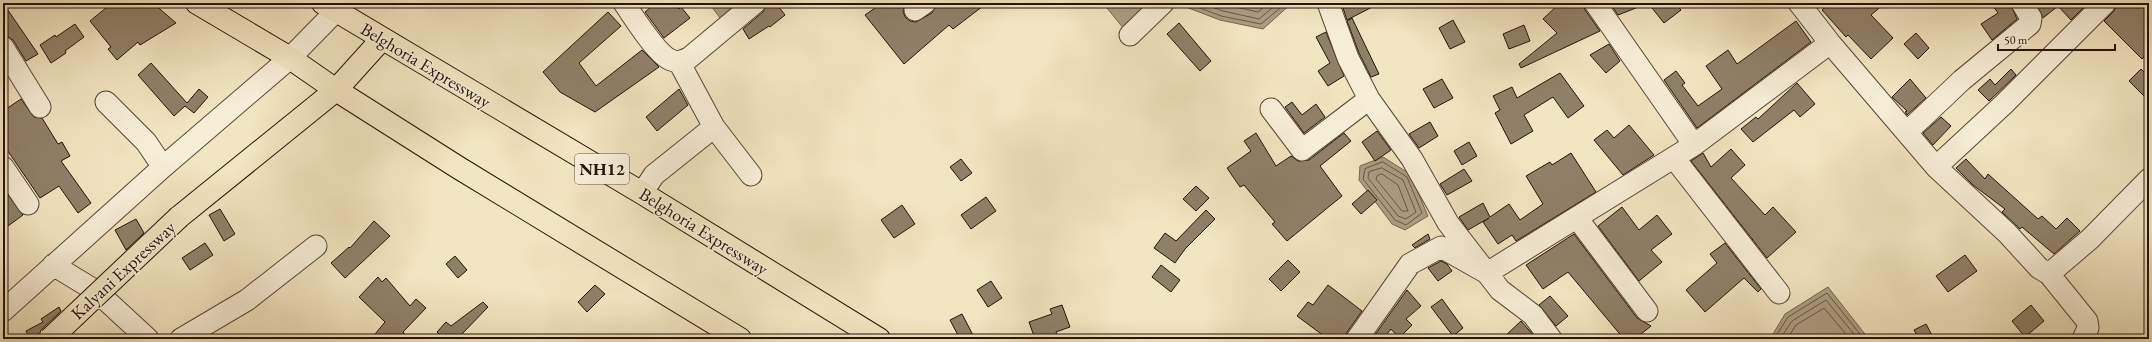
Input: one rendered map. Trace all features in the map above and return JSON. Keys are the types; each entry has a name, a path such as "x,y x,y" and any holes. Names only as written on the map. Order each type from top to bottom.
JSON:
{"highway":[{"path":"197,3 290,58 336,90 459,168 740,339"},
{"name":"Belghoria Expressway","path":"329,7 642,193 879,339"},
{"name":"Kalyani Expressway","path":"50,339 179,217 336,90 382,39"}],"street":[{"path":"624,3 661,53 670,60 679,62 688,58 755,3"},
{"path":"1130,35 1163,3"},
{"path":"1328,3 1348,58 1369,99 1412,159 1448,223 1500,290 1532,315 1551,339"},
{"path":"1595,3 1694,145"},
{"path":"1799,3 1830,43 1936,167 2007,233 2039,268 2050,274 2087,321 2088,328 2083,339"},
{"path":"1907,132 1962,80 2030,24 2031,18 2022,3"},
{"path":"1936,167 2004,104 2105,3"},
{"path":"3,311 163,167 290,58 329,7"},
{"path":"1487,273 1694,145 1830,43"},
{"path":"3,47 40,107"},
{"path":"679,62 714,127 750,175"},
{"path":"1271,109 1302,150 1369,99"},
{"path":"106,102 146,142 163,167"},
{"path":"642,193 654,175 714,127"},
{"path":"1674,158 1779,293"},
{"path":"3,167 28,204"},
{"path":"2050,274 2061,266 2090,239 2149,179"},
{"path":"1577,218 1647,311"},
{"path":"181,339 247,300 316,246"},
{"path":"1356,339 1410,264 1441,247 1487,273"},
{"path":"53,265 96,291 148,339"}],"water":[{"path":"709,3 737,3 720,18"},
{"path":"1103,3 1159,3 1124,29"},
{"path":"1292,3 1263,29 1220,20 1178,4"},
{"path":"1383,157 1410,174 1428,216 1405,230 1392,224 1359,180 1360,166"},
{"path":"1828,287 1868,338 1867,339 1770,339 1785,314"}],"building":[{"path":"3,3 38,54 26,61 13,40 3,33"},
{"path":"112,3 153,3 176,23 140,45 138,42 117,60 108,49 111,47 90,21"},
{"path":"656,3 674,3 679,9 681,7 690,18 664,38 645,12"},
{"path":"767,3 776,3 785,15 770,27 769,26 749,39 743,29 763,12"},
{"path":"872,3 906,3 903,11 905,17 910,21 916,22 932,13 937,3 987,3 953,29 949,25 904,64 865,15 875,8"},
{"path":"1353,3 1380,3 1347,20 1343,8"},
{"path":"1560,3 1583,3 1585,10 1600,31 1521,68 1519,64 1557,33 1543,19"},
{"path":"1610,3 1646,3 1646,4 1618,15"},
{"path":"1648,3 1675,3 1681,10 1664,23"},
{"path":"1830,3 1885,3 1871,15 1893,38 1871,59 1848,35 1846,37 1822,10"},
{"path":"1991,3 2010,3 2017,19 1992,40 1981,24 1998,13"},
{"path":"2036,3 2088,3 2071,20 2058,6 2043,18"},
{"path":"2117,3 2149,3 2149,51 2142,59 2104,21 2114,11"},
{"path":"608,12 621,26 579,63 596,86 642,50 659,67 595,112 560,92 543,72"},
{"path":"1352,18 1379,74 1371,77 1359,53 1347,21"},
{"path":"1453,20 1465,42 1450,49 1439,28"},
{"path":"1796,21 1811,42 1697,128 1664,80 1676,71 1685,83 1682,85 1698,106 1722,89 1706,66 1728,50 1737,64"},
{"path":"1179,23 1211,61 1200,71 1167,34"},
{"path":"75,24 84,37 65,51 66,53 51,63 40,45 55,35 56,37"},
{"path":"1524,25 1530,41 1509,49 1503,34"},
{"path":"1326,32 1344,76 1328,86 1318,71 1330,63 1316,37"},
{"path":"1916,33 1929,48 1918,59 1904,44"},
{"path":"1609,44 1620,61 1606,73 1590,55"},
{"path":"151,63 187,103 199,89 208,97 194,113 185,106 174,116 138,75"},
{"path":"2011,69 2016,75 1989,101 1978,90 1990,79 1995,85"},
{"path":"2141,69 2149,77 2149,101 2129,81"},
{"path":"1560,73 1584,106 1568,118 1553,97 1524,115 1533,131 1511,144 1495,113 1500,110 1493,96 1512,87 1517,98"},
{"path":"1442,79 1453,98 1434,108 1423,89"},
{"path":"1910,79 1926,98 1907,115 1905,112 1907,111 1892,97"},
{"path":"1797,83 1815,104 1800,117 1794,110 1753,142 1741,129 1756,117 1758,119"},
{"path":"679,89 688,105 657,131 646,117"},
{"path":"21,99 34,117 42,118 58,144 62,142 70,156 61,161 91,203 78,213 59,186 40,198 3,144 3,111"},
{"path":"1292,102 1302,115 1316,104 1325,117 1304,133 1285,107"},
{"path":"1941,117 1951,126 1933,145 1923,133"},
{"path":"1430,122 1438,136 1419,148 1409,134"},
{"path":"1629,125 1654,155 1623,175 1594,140 1607,130 1614,138"},
{"path":"1377,131 1391,150 1375,161 1362,142"},
{"path":"1256,133 1276,166 1291,156 1298,161 1309,160 1344,133 1351,141 1320,166 1342,196 1287,241 1272,224 1275,222 1244,185 1240,187 1227,168 1251,151 1244,141"},
{"path":"1469,142 1477,156 1462,165 1454,151"},
{"path":"1731,149 1745,165 1731,178 1765,215 1773,207 1796,232 1767,258 1691,161 1703,153 1711,167"},
{"path":"1571,153 1596,192 1516,241 1512,235 1498,244 1483,222 1489,218 1468,230 1459,217 1483,203 1490,217 1509,204 1520,220 1543,204 1526,176 1550,162 1552,165"},
{"path":"961,159 972,173 961,181 950,167"},
{"path":"1966,159 1985,179 1988,174 2038,219 2042,216 2056,229 2067,218 2080,231 2054,254 2022,227 2020,229 2002,212 2005,209 1973,185 1956,168"},
{"path":"1464,169 1472,181 1447,195 1440,184"},
{"path":"1196,186 1209,198 1196,211 1183,199"},
{"path":"3,188 23,215 8,226 3,220"},
{"path":"1368,190 1377,200 1361,214 1352,204"},
{"path":"986,197 996,211 971,229 961,215"},
{"path":"902,205 915,224 894,238 881,220"},
{"path":"1622,207 1639,230 1657,215 1672,234 1651,250 1662,262 1639,281 1598,226"},
{"path":"220,209 235,234 224,241 209,215"},
{"path":"1206,210 1215,219 1185,249 1175,263 1154,248 1165,233 1176,241"},
{"path":"136,219 144,233 126,250 115,230"},
{"path":"374,221 390,236 345,278 331,263 349,247 350,248"},
{"path":"1428,234 1430,239 1415,248 1412,245"},
{"path":"1574,234 1637,318 1651,326 1635,339 1624,339 1568,272 1543,289 1526,265"},
{"path":"205,243 213,255 190,270 182,258"},
{"path":"1725,243 1761,289 1758,292 1744,278 1705,312 1686,290 1717,263 1710,254"},
{"path":"1965,255 1977,271 1948,292 1936,276"},
{"path":"455,256 467,270 458,278 446,264"},
{"path":"1288,260 1300,272 1281,291 1269,279"},
{"path":"1441,261 1447,264 1452,271 1438,281 1428,268"},
{"path":"1161,265 1180,280 1171,292 1152,277"},
{"path":"378,277 382,282 386,278 410,306 416,299 426,308 403,332 409,339 371,339 385,322 359,297"},
{"path":"991,281 1002,298 988,307 977,290"},
{"path":"595,285 605,294 587,312 578,302"},
{"path":"1328,285 1362,311 1347,332 1345,339 1328,339 1297,316 1308,302 1313,305"},
{"path":"1407,290 1421,306 1406,319 1412,325 1399,338 1391,329 1383,339 1372,339"},
{"path":"1550,296 1568,316 1556,326 1539,305"},
{"path":"1442,299 1463,328 1453,336 1431,307"},
{"path":"483,302 488,307 461,335 465,339 435,339 440,335 437,332 446,322 451,326"},
{"path":"1062,305 1070,327 1056,332 1057,335 1046,339 1035,339 1029,322 1052,314 1050,309"},
{"path":"2031,305 2044,321 2025,337 2012,321"},
{"path":"59,307 61,311 41,330 38,339 30,339 26,331 43,322 41,319"},
{"path":"962,314 975,339 960,339 950,320"},
{"path":"1521,321 1535,337 1533,339 1502,339"},
{"path":"1926,324 1934,339 1919,339 1914,330"}]}
